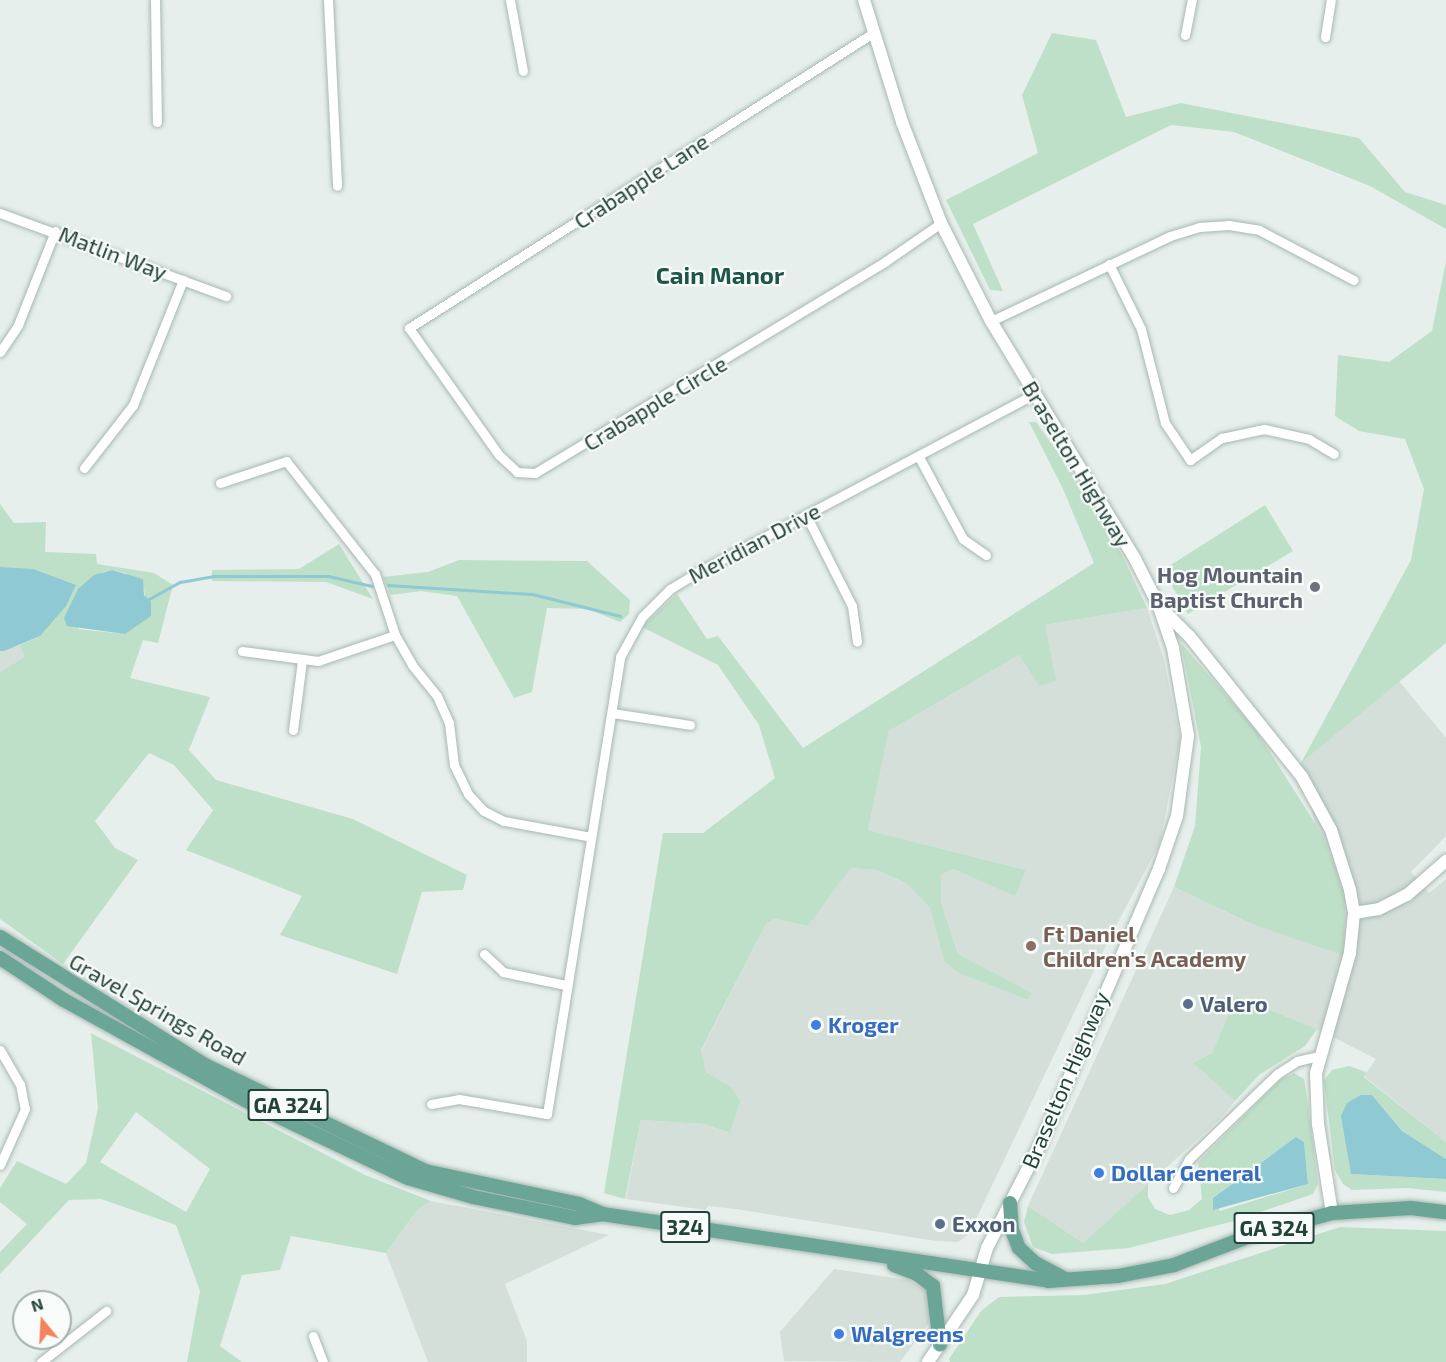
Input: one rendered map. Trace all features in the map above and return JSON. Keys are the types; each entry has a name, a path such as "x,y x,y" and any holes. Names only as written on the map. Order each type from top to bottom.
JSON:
{"main road":[{"name":"Braselton Highway","path":"864,0 902,122 941,223 991,321 1135,559 1158,604 1173,648 1188,736 1177,816 1159,869 1041,1141 1010,1203 980,1272 973,1295 928,1362"},
{"path":"1158,604 1190,637 1302,777 1331,830 1354,913 1346,970 1319,1056 1318,1124 1332,1213"},
{"path":"1354,913 1379,909 1407,896 1446,861"},
{"name":"Gravel Springs Road","path":"0,938 205,1065 425,1172 579,1204 602,1214 1048,1281 1118,1276 1174,1265"},
{"name":"Gravel Springs Road","path":"0,958 64,1000 244,1100 408,1178 575,1218 602,1214"},
{"path":"1010,1203 1012,1230 1019,1248 1035,1263 1065,1279"},
{"name":"GA 324","path":"1174,1265 1250,1236 1332,1213 1411,1208 1446,1212"},
{"path":"873,1256 917,1274 933,1286 940,1345"}],"street":[{"path":"155,0 157,122"},
{"path":"328,0 337,186"},
{"path":"510,0 523,71"},
{"path":"1185,35 1192,0"},
{"path":"1324,37 1331,0"},
{"name":"Crabapple Lane","path":"409,328 873,33"},
{"name":"Matlin Way","path":"0,213 55,231 226,296"},
{"name":"Crabapple Circle","path":"409,328 499,455 517,472 535,473 856,279 941,223"},
{"path":"991,321 1170,236 1199,226 1229,225 1259,231 1354,280"},
{"path":"0,352 18,325 55,231"},
{"path":"1109,264 1141,329 1165,423 1190,460 1222,438 1264,429 1309,439 1334,454"},
{"path":"84,468 133,405 183,279"},
{"name":"Meridian Drive","path":"431,1104 459,1099 547,1114 620,657 633,628 652,605 669,589 1034,394"},
{"path":"919,457 963,539 986,555"},
{"path":"220,483 286,461 375,574 395,635 411,665 437,696 450,723 454,765 468,794 484,811 504,821 591,837"},
{"path":"806,515 852,606 857,642"},
{"path":"242,651 302,661 336,658 395,635"},
{"path":"293,730 302,661"},
{"path":"612,712 690,725"},
{"path":"484,954 503,972 566,986"},
{"path":"0,1050 20,1084 25,1109 0,1165"},
{"path":"1173,1188 1189,1159 1277,1074 1297,1061 1319,1056"},
{"path":"41,1362 106,1311"},
{"path":"313,1336 323,1362"}],"shaded area":[{"path":"1147,608 1164,660 1180,740 1160,843 1110,937 969,1234 958,1242 936,1241 736,1209 708,1206 706,1210 626,1199 641,1120 703,1124 729,1133 731,1088 706,1072 701,1051 766,924 775,919 808,926 851,868 876,870 906,883 930,908 944,961 960,973 1028,1000 1031,993 958,954 941,902 941,875 953,869 1014,895 1026,870 868,830 889,731 1019,655 1039,686 1045,625"},
{"path":"20,645 24,657 0,672 0,651"},
{"path":"1399,681 1446,738 1446,836 1411,872 1429,893 1446,879 1446,1142 1364,1076 1376,1059 1317,1029 1236,996 1212,1053 1193,1063 1235,1101 1220,1119 1083,1243 1028,1206 1174,887 1254,925 1343,954 1323,836 1315,824 1301,763"},
{"path":"431,1201 609,1235 505,1284 527,1341 527,1362 428,1362 386,1253 417,1210"},
{"path":"834,1269 908,1280 928,1292 933,1303 928,1324 900,1362 784,1361 780,1332"}],"green space":[{"path":"1052,33 1096,40 1126,117 1181,103 1359,138 1405,192 1446,205 1446,229 1370,186 1234,132 1171,125 973,224 1003,291 990,290 946,200 1038,153 1022,95"},
{"path":"1446,261 1446,643 1301,763 1411,560 1424,489 1405,439 1359,431 1335,416 1338,355 1389,362 1432,331"},
{"path":"1029,422 1036,422 1078,481 1122,555 1147,608 1045,625 1056,681 1039,686 1019,655 889,731 868,830 1026,870 1015,896 953,869 941,875 941,902 958,954 1032,993 1028,1000 959,973 944,961 930,908 906,883 876,870 851,868 808,926 775,919 766,924 701,1050 706,1072 732,1088 740,1101 730,1133 703,1124 641,1120 625,1199 604,1193 663,833 703,833 775,778 759,725 718,665 642,627 677,594 707,639 718,636 803,748 1094,563 1063,489"},
{"path":"0,504 14,523 46,522 45,552 96,554 97,564 154,573 173,585 158,643 143,640 130,678 210,697 189,750 216,780 353,819 467,875 463,890 422,892 397,974 280,935 302,896 186,850 213,810 174,765 149,753 95,821 115,848 138,860 63,964 0,919 0,672 24,657 20,645 40,636 48,575 0,567","holes":["112,570 125,573 144,588 145,598 125,634 78,629 102,572"]},
{"path":"1265,505 1293,551 1188,614 1163,570"},
{"path":"339,544 373,599 326,582 212,581 212,570 299,569"},
{"path":"459,560 587,561 630,600 629,614 620,622 588,609 547,608 532,692 514,698 457,596 421,591 391,595 383,577 428,572"},
{"path":"1181,643 1256,730 1323,836 1345,897 1343,955 1254,925 1174,887 1195,826 1201,747"},
{"path":"1236,996 1317,1029 1305,1046 1259,1075 1235,1101 1193,1063 1212,1053"},
{"path":"91,1033 365,1175 431,1201 417,1210 386,1253 291,1236 280,1270 242,1275 220,1346 242,1362 187,1362 200,1291 176,1225 101,1199 69,1200 0,1274 0,1252 27,1224 0,1202 0,1188 17,1161 66,1184 86,1163 98,1108","holes":["136,1112 210,1169 186,1212 100,1162"]},
{"path":"1349,1066 1366,1072 1364,1077 1446,1142 1446,1159 1402,1131 1372,1095 1351,1174 1446,1179 1446,1192 1407,1188 1352,1190 1343,1184 1335,1170 1324,1081 1332,1070"},
{"path":"1294,1073 1304,1079 1318,1184 1313,1194 1234,1221 1129,1248 1052,1254 1033,1247 1024,1222 1028,1206 1083,1243 1148,1184 1148,1197 1155,1209 1170,1215 1189,1210 1202,1199 1198,1162 1280,1080","holes":["1296,1137 1304,1142 1308,1184 1220,1211 1213,1198"]},
{"path":"1340,1227 1446,1231 1446,1362 950,1362 949,1359 981,1311 999,1297 1084,1295 1165,1284"}],"water":[{"path":"0,567 33,569 76,585 66,606 40,636 4,651 0,651"},
{"path":"112,570 143,579 144,595 151,602 151,616 125,634 67,626 64,618 78,589 94,575"},
{"path":"1361,1095 1372,1095 1402,1131 1446,1159 1446,1179 1351,1174 1341,1116 1347,1103"},
{"path":"1296,1137 1304,1142 1308,1184 1213,1210 1213,1198"}],"waterway":[{"path":"147,600 180,582 215,576 328,576 372,586"},
{"path":"388,585 532,594 620,616"}],"place":[{"name":"Hog Mountain Baptist Church","path":"1315,587"},
{"name":"Ft Daniel Children's Academy","path":"1031,946"},
{"name":"Valero","path":"1188,1004"},
{"name":"Kroger","path":"816,1025"},
{"name":"Dollar General","path":"1099,1173"},
{"name":"Exxon","path":"940,1224"},
{"name":"Walgreens","path":"839,1334"}],"district":[{"name":"Cain Manor","path":"720,275"}]}
